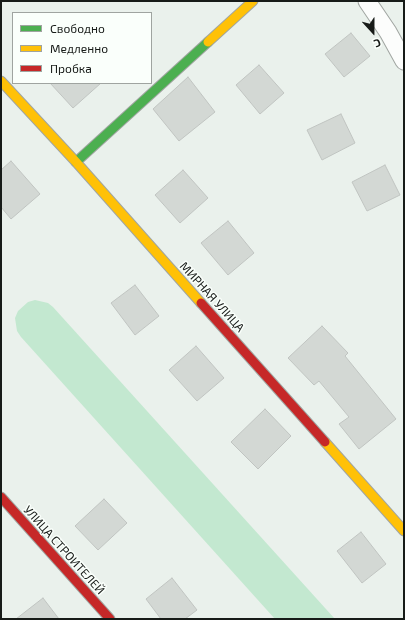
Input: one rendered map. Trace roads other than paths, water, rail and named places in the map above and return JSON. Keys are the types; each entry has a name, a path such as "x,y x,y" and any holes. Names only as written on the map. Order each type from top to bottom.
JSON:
{"street":[{"path":"76,162 253,1"},
{"path":"367,1 388,32 404,61"},
{"name":"МИРНАЯ УЛИЦА","path":"1,81 76,162 404,531"},
{"name":"УЛИЦА СТРОИТЕЛЕЙ","path":"1,497 110,619"}]}
